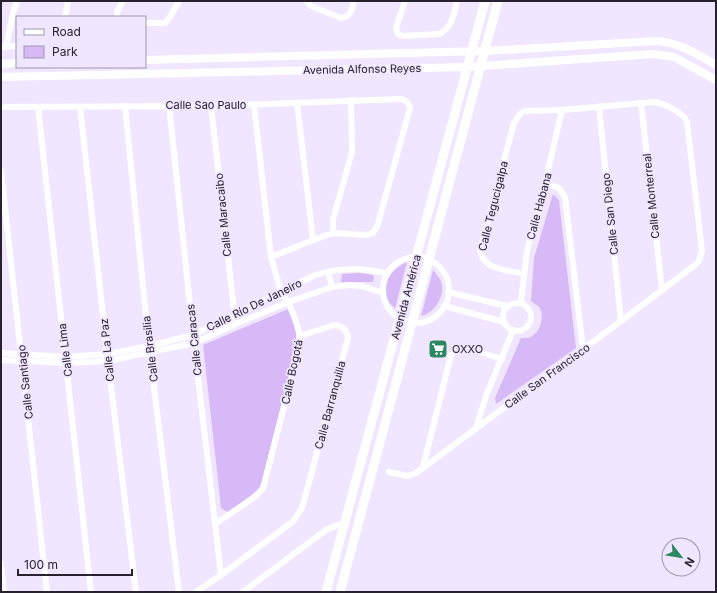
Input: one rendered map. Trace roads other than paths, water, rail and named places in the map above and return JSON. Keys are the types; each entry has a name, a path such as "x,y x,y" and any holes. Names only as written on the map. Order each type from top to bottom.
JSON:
{"main road":[{"name":"Avenida América","path":"326,592 485,1"},
{"name":"Avenida América","path":"340,592 482,66 484,51 498,1"},
{"path":"349,508 362,511"}],"street":[{"path":"16,46 4,47 17,1"},
{"path":"65,16 68,1"},
{"path":"117,16 117,12 123,1"},
{"path":"146,23 162,23 168,20 179,1"},
{"path":"306,1 311,6 341,18 351,13 354,1"},
{"path":"405,1 396,28 398,34 403,36 439,34 450,26 457,1"},
{"name":"Avenida Alfonso Reyes","path":"146,60 484,51 661,41 674,43 694,52 715,65"},
{"name":"Avenida Alfonso Reyes","path":"1,77 467,67 653,54 674,58 716,80"},
{"path":"1,64 16,63"},
{"path":"708,75 715,65"},
{"name":"Calle Sao Paulo","path":"1,107 168,105 211,106 401,99 409,103 410,108 377,227 373,233 366,235 333,233"},
{"path":"271,257 333,233 333,220 352,152 351,100"},
{"path":"297,102 313,240"},
{"name":"Calle San Francisco","path":"389,472 411,475 423,467 622,321 695,266 699,261 702,251 688,122 684,116 658,102 641,103"},
{"path":"562,110 641,103"},
{"name":"Calle Monterreal","path":"641,103 662,290"},
{"name":"Calle Bogotá","path":"215,524 256,496 263,488 298,352 300,336 295,318 288,302 281,292 271,257 254,104"},
{"name":"Calle Caracas","path":"168,105 221,575"},
{"name":"Calle Brasilia","path":"124,106 149,346 179,592"},
{"name":"Calle Maracaibo","path":"211,106 236,324"},
{"name":"Calle Lima","path":"38,107 91,592"},
{"name":"Calle La Paz","path":"80,107 108,361 136,592"},
{"name":"Calle San Diego","path":"599,107 622,321"},
{"name":"Calle Tegucigalpa","path":"524,274 490,266 481,257 480,250 514,123 524,111 562,110"},
{"name":"Calle Habana","path":"521,302 527,251 562,110"},
{"name":"Calle Santiago","path":"1,171 23,361 47,592"},
{"path":"545,183 559,188 565,197 583,349"},
{"path":"416,257 429,260 438,265 448,282 448,292 444,306 436,316 425,321 412,322 400,319 388,308 384,300 384,282 387,273 400,261 408,258 416,257"},
{"name":"Calle Río De Janeiro","path":"1,353 22,354 66,360 149,346 193,335 302,281 328,272 353,268 364,268 387,273"},
{"path":"328,272 332,287"},
{"name":"Calle Río De Janeiro","path":"1,360 108,361 194,343 288,302 332,287 350,285 362,286 383,292"},
{"path":"448,292 507,306 521,302 529,308 532,318 530,323 523,330 509,329 504,322 504,311 507,306"},
{"path":"464,310 468,297"},
{"path":"444,306 464,310 504,322"},
{"name":"Calle Barranquilla","path":"221,575 291,523 302,508 348,338 343,328 339,325 334,325 300,336"},
{"path":"476,428 486,396 513,330"},
{"path":"423,467 451,355 458,348 463,347 502,359"},
{"path":"243,592 326,530 345,522"},
{"path":"1,564 4,592"},
{"path":"196,592 221,575"}],"place":[{"name":"OXXO","path":"438,349"}]}
